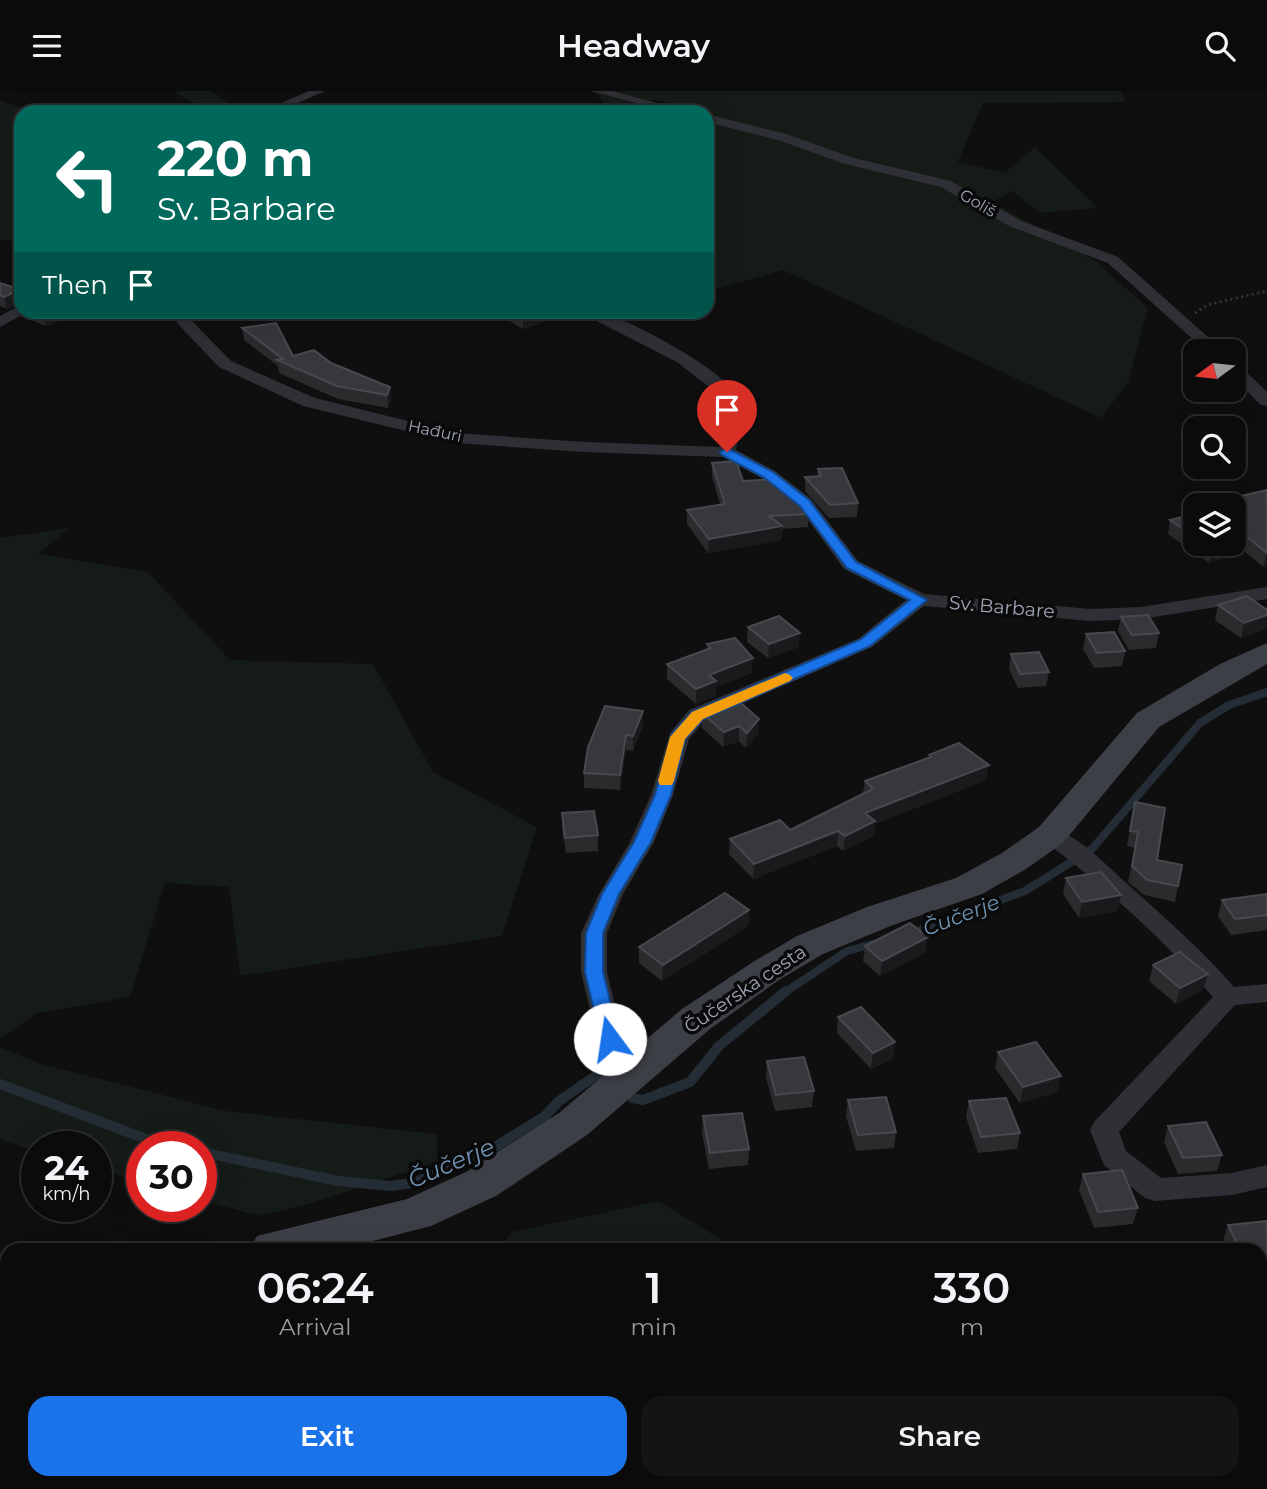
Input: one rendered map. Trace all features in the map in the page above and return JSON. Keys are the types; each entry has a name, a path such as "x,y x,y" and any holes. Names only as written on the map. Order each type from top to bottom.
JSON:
{"street":[{"path":"284,105 319,91"},
{"path":"597,91 656,105"},
{"name":"Goliš","path":"714,120 782,137 850,161 946,184 1016,224 1113,260 1204,339"},
{"name":"Hađuri","path":"182,319 225,364 309,402 456,438 585,447 727,452"},
{"path":"602,319 673,350 712,377 736,400 727,452"},
{"path":"1246,381 1267,401"},
{"name":"Sv. Barbare","path":"727,452 769,475 805,503 851,565 920,600 1103,614 1141,613 1267,593"},
{"path":"647,1062 610,1039 594,972 594,933 611,894 642,842 663,795 678,737 697,716 865,643 920,600"},
{"name":"Čučerska cesta","path":"297,1243 416,1214 481,1184 573,1124 696,1020 766,971 810,945 880,916 969,886 1058,842 1148,720 1231,670 1267,652"},
{"path":"1058,842 1088,863 1196,960 1228,997"},
{"path":"1267,992 1228,997 1104,1130 1114,1157 1155,1189 1232,1184 1267,1176"}],"path":[{"path":"1190,326 1194,314 1207,305 1267,291"}],"shaded area":[{"path":"211,91 232,105 197,105 175,93"},
{"path":"594,91 1121,91 1125,102 983,103 958,162 1004,173 1035,147 1098,208 1040,213 1012,191 993,202 1097,262 1148,308 1128,382 1101,418 783,270 714,290 714,105 677,105 655,100 605,105"},
{"path":"0,100 14,105 14,239 0,241"},
{"path":"69,528 38,554 148,572 230,660 373,664 433,772 537,827 502,936 240,976 229,887 165,883 130,997 37,1013 0,1039 0,538"},
{"path":"0,1047 38,1063 225,1111 437,1134 437,1162 309,1204 259,1216 217,1204 217,1131 126,1131 126,1177 112,1174 112,1131 21,1131 21,1146 0,1139"},
{"path":"659,1201 726,1243 504,1243 512,1232"}],"building":[{"path":"0,283 14,288 14,292 4,297 0,295"},
{"path":"276,323 293,356 314,350 331,363 390,387 387,395 337,386 277,360 283,359 242,328"},
{"path":"736,461 743,481 777,479 798,495 809,514 769,516 782,526 709,539 687,510 725,504 712,463"},
{"path":"842,468 858,503 830,505 805,477 821,476 818,469"},
{"path":"1267,490 1267,553 1246,537 1246,495"},
{"path":"1183,517 1183,529 1170,520"},
{"path":"1247,596 1267,610 1267,615 1244,623 1218,605"},
{"path":"1148,615 1159,633 1132,635 1121,617"},
{"path":"779,616 800,633 769,644 748,627"},
{"path":"1114,632 1125,651 1097,653 1086,634"},
{"path":"735,638 753,658 709,675 716,681 696,689 667,664 711,648 707,644"},
{"path":"1039,652 1049,672 1020,674 1011,654"},
{"path":"733,696 759,719 747,733 739,726 724,732 702,713"},
{"path":"605,706 643,711 633,736 626,735 620,775 584,773 588,747"},
{"path":"959,743 989,765 865,813 875,821 845,836 838,831 754,864 730,839 780,820 790,830 873,789 865,781 931,757 929,755"},
{"path":"1135,802 1165,808 1157,860 1182,865 1178,886 1147,880 1132,866 1138,832 1130,831"},
{"path":"594,811 598,835 565,838 562,813"},
{"path":"1101,872 1121,895 1082,902 1066,878"},
{"path":"725,893 749,910 663,965 639,947"},
{"path":"1267,894 1267,915 1235,919 1222,900"},
{"path":"910,923 928,937 882,961 865,946"},
{"path":"1180,952 1208,974 1180,988 1153,965"},
{"path":"861,1007 895,1042 873,1053 838,1017"},
{"path":"1036,1042 1061,1076 1023,1087 998,1052"},
{"path":"804,1057 814,1091 776,1095 767,1061"},
{"path":"886,1097 896,1132 858,1135 848,1100"},
{"path":"1006,1098 1020,1133 981,1137 969,1101"},
{"path":"742,1113 749,1149 710,1153 703,1116"},
{"path":"1206,1122 1222,1155 1183,1158 1168,1126"},
{"path":"1122,1170 1138,1208 1098,1212 1083,1174"},
{"path":"1267,1221 1267,1243 1237,1243 1228,1225"}],"waterway":[{"name":"Čučerje","path":"912,933 1025,891 1092,849 1200,723 1229,705 1267,692"},
{"name":"Čučerje","path":"784,993 847,951 873,944"},
{"name":"Čučerje","path":"632,1098 643,1100 690,1082 719,1046 786,991"},
{"name":"Čučerje","path":"217,1155 338,1181 390,1186 413,1183 482,1155 545,1116 559,1101 598,1074 600,1076"},
{"name":"Čučerje","path":"0,1084 126,1131"}],"slow traffic":[{"path":"666,781 678,737 697,716 785,678"}],"route":[{"path":"610,1039 594,972 594,933 611,894 642,842 663,795 678,737 697,716 865,643 920,600 851,565 805,503 769,475 727,452"}]}
